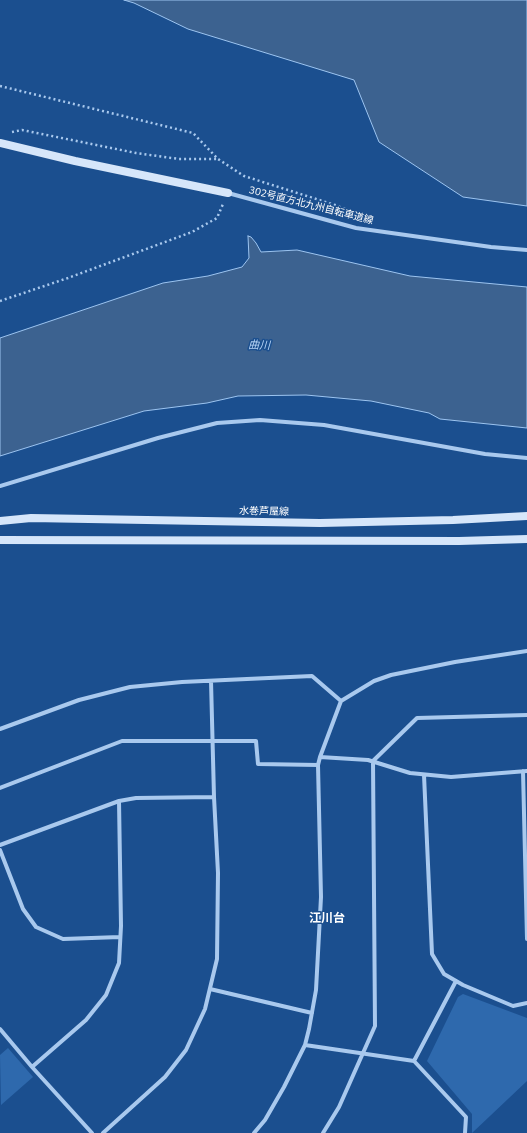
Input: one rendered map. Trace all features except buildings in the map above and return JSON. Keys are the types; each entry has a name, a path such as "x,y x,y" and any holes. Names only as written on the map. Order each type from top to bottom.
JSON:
{"main road":[{"path":"0,143 75,161 228,193"},
{"name":"水巻芦屋線","path":"0,521 31,518 320,523 453,520 527,516"},
{"path":"0,540 459,541 527,539"}],"street":[{"name":"302号直方北九州自転車道線","path":"228,193 356,228 491,247 527,250"},
{"path":"0,486 158,438 217,423 260,420 324,425 486,454 527,458"},
{"path":"254,1133 265,1120 284,1087 305,1045 312,1013 316,990 321,897 318,765 341,701 374,681 391,675 455,662 527,651"},
{"path":"0,729 79,700 130,687 312,676 341,701"},
{"path":"103,1133 165,1077 186,1050 205,1009 217,960 218,873 214,797 212,681"},
{"path":"323,1133 339,1107 375,1026 373,761 417,718 527,715"},
{"path":"0,788 122,741 256,741 258,764 318,765"},
{"path":"320,757 368,760 410,773 451,776 525,771 527,939"},
{"path":"424,774 432,954 444,974 456,981 513,1006 527,1003"},
{"path":"0,844 119,801 136,798 214,797"},
{"path":"32,1067 86,1020 106,995 119,963 119,801"},
{"path":"0,850 22,909 36,927 63,939 120,937"},
{"path":"414,1061 456,981"},
{"path":"210,989 312,1013"},
{"path":"0,1029 32,1067 92,1133"},
{"path":"305,1045 414,1061 466,1117 465,1133"}],"path":[{"path":"0,86 193,133 218,159 244,176 335,205 371,220"},
{"path":"7,133 22,130 136,153 179,159 218,159"},
{"path":"0,301 68,278 192,232 217,218 228,193"}],"shaded area":[{"path":"463,994 527,1018 527,1081 472,1133 472,1114 427,1061 458,997"},
{"path":"8,1048 33,1077 1,1105 0,1055"}],"water":[{"path":"124,0 527,0 527,206 463,197 379,142 354,80 188,29 134,3"},
{"name":"曲川","path":"248,236 251,237 256,243 261,252 297,250 410,276 527,287 527,428 440,419 429,413 371,401 306,395 238,396 207,403 144,411 0,456 0,338 163,283 208,276 242,267 249,258"}],"district":[{"name":"江川台","path":"327,919"}]}
